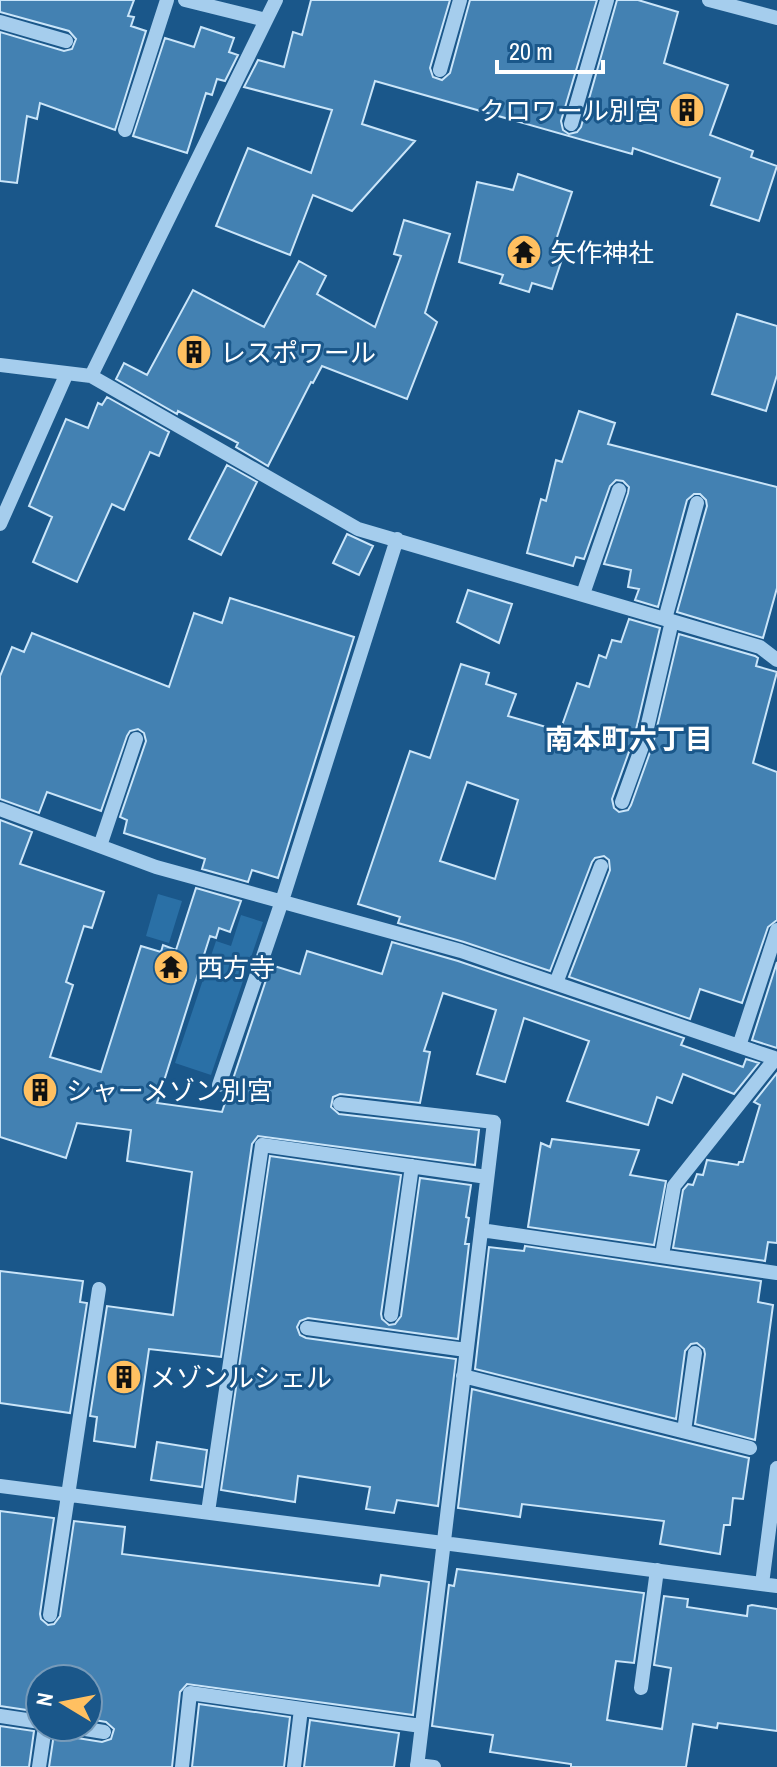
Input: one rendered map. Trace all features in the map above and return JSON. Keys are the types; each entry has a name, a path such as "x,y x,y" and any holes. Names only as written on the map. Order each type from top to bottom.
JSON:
{"street":[{"path":"125,130 167,0"},
{"path":"185,0 266,20"},
{"path":"91,376 276,0"},
{"path":"440,70 460,0"},
{"path":"571,124 607,0"},
{"path":"709,0 727,2 777,18"},
{"path":"0,22 66,41"},
{"path":"0,365 91,376 358,529 760,647 777,660"},
{"path":"0,524 67,373"},
{"path":"583,594 619,490"},
{"path":"622,802 644,741 668,620 697,503"},
{"path":"219,1085 282,901 397,539"},
{"path":"100,846 136,739"},
{"path":"0,809 156,867 461,951 776,1059 674,1186 662,1255"},
{"path":"556,983 601,866"},
{"path":"739,1046 777,930"},
{"path":"340,1104 494,1122 417,1766 434,1767"},
{"path":"208,1512 262,1145 487,1177"},
{"path":"391,1315 412,1166"},
{"path":"481,1230 777,1273"},
{"path":"50,1615 99,1289"},
{"path":"307,1328 466,1350"},
{"path":"684,1431 695,1353"},
{"path":"463,1376 750,1448"},
{"path":"0,1486 770,1585 777,1468"},
{"path":"641,1688 657,1570"},
{"path":"182,1767 190,1693 421,1726"},
{"path":"294,1767 301,1709"},
{"path":"0,1716 24,1720"},
{"path":"39,1767 43,1743"}],"shaded area":[{"path":"158,894 182,901 169,943 146,936"},
{"path":"241,915 263,922 211,1075 175,1063 216,941 231,946"}],"building":[{"path":"0,0 134,0 128,16 134,17 131,26 146,31 115,130 40,103 37,119 27,116 17,183 0,181 0,32 64,51 72,49 76,39 69,31 0,12"},
{"path":"311,0 450,0 430,68 433,77 442,80 450,73 470,0 597,0 561,121 563,130 569,134 581,127 617,0 638,0 678,12 664,63 728,85 710,135 753,151 751,157 777,166 759,221 711,205 720,178 633,148 632,154 375,81 362,124 415,141 352,211 313,195 290,255 216,226 248,148 311,173 332,110 244,87 258,60 284,67 293,32 302,35"},
{"path":"201,27 234,38 229,52 238,55 225,81 217,79 212,95 206,93 187,153 133,136 165,38 194,47"},
{"path":"518,174 572,192 554,246 565,250 552,289 532,283 529,292 500,283 503,275 459,262 477,182 513,190"},
{"path":"404,220 450,234 425,313 437,322 407,399 322,366 268,466 236,447 238,443 178,411 177,414 116,379 124,363 147,375 193,290 264,327 299,261 326,276 317,294 375,327 401,256 394,254"},
{"path":"737,314 777,326 777,375 766,411 712,394"},
{"path":"107,397 169,432 159,456 150,452 124,510 112,504 77,582 33,562 52,517 29,506 66,419 88,428 98,403 102,405"},
{"path":"579,411 615,423 608,444 777,487 777,588 763,638 677,612 707,506 700,494 694,494 687,500 658,607 635,600 639,589 628,587 631,570 604,564 628,493 629,487 623,481 616,480 610,486 584,559 576,557 573,566 527,553 541,499 546,501 556,460 562,462"},
{"path":"227,465 257,482 221,555 189,539"},
{"path":"347,534 373,546 359,575 333,563"},
{"path":"468,590 512,604 499,643 457,622"},
{"path":"230,598 354,637 278,878 252,870 248,882 202,869 205,859 124,833 127,820 120,817 146,741 144,733 138,729 130,731 127,736 101,811 47,792 39,813 0,799 0,676 12,647 24,652 32,633 169,687 194,613 222,623"},
{"path":"629,619 660,628 634,738 612,799 614,808 619,812 628,810 631,805 653,744 679,634 755,656 758,658 756,666 777,672 753,763 777,772 777,920 768,927 742,1003 700,989 690,1019 569,977 610,870 609,860 604,856 592,862 550,971 398,923 400,917 358,904 410,751 430,758 461,664 489,673 486,684 516,694 508,716 560,731 577,683 589,687 599,655 606,658 612,640 621,642","holes":["467,782 518,800 495,879 440,861"]},
{"path":"0,820 32,832 20,864 104,892 92,928 84,926 66,982 73,985 50,1057 101,1072 141,946 161,952 163,945 176,950 196,888 241,901 230,932 219,928 216,938 210,936 157,1103 222,1112 271,965 300,974 307,951 382,974 392,942 458,961 684,1038 681,1045 743,1067 746,1059 759,1063 734,1094 683,1074 672,1103 657,1097 648,1125 567,1101 589,1041 524,1018 505,1082 477,1074 496,1010 443,993 424,1051 430,1052 420,1103 340,1094 333,1097 331,1107 339,1114 479,1130 475,1165 258,1136 252,1144 221,1357 149,1349 135,1447 94,1441 97,1417 90,1416 107,1306 173,1315 192,1172 127,1161 131,1130 77,1123 66,1158 0,1137"},
{"path":"777,962 777,1048 752,1040"},
{"path":"777,1073 777,1243 768,1242 765,1261 673,1248 683,1190 688,1184 693,1185 697,1174 703,1175 707,1160 738,1165 743,1162 760,1105 754,1102"},
{"path":"552,1139 639,1150 630,1175 666,1181 654,1245 528,1227 541,1143 550,1147"},
{"path":"270,1156 401,1175 381,1314 389,1325 395,1324 401,1316 420,1178 471,1185 465,1244 469,1244 458,1339 308,1318 300,1321 297,1327 300,1335 306,1338 456,1359 438,1506 397,1500 394,1513 366,1509 370,1487 298,1476 295,1502 221,1490"},
{"path":"525,1246 761,1281 758,1302 773,1305 755,1440 695,1424 705,1354 697,1343 691,1344 685,1351 676,1419 475,1369 489,1247 524,1251"},
{"path":"0,1271 83,1281 80,1302 87,1303 70,1413 0,1403"},
{"path":"472,1389 749,1458 743,1499 733,1498 730,1525 724,1525 720,1554 660,1544 664,1521 522,1504 520,1517 458,1508"},
{"path":"157,1442 207,1450 202,1487 151,1480"},
{"path":"0,1511 54,1518 40,1614 48,1625 54,1624 60,1616 74,1521 125,1527 122,1554 379,1586 381,1575 429,1582 413,1715 187,1684 180,1692 172,1767 49,1767 53,1743 104,1743 111,1739 114,1729 104,1722 104,1663 24,1663 24,1710 0,1706"},
{"path":"457,1569 644,1593 634,1663 616,1661 607,1720 662,1729 671,1668 654,1665 664,1596 688,1599 687,1607 747,1616 748,1606 752,1605 777,1609 777,1731 718,1723 717,1728 693,1724 686,1767 571,1767 571,1764 490,1752 493,1735 432,1726 449,1585 454,1586"},
{"path":"199,1704 290,1717 284,1767 192,1767"},
{"path":"310,1720 399,1733 394,1767 304,1767"},
{"path":"0,1726 24,1730 24,1743 32,1743 29,1767 0,1767"}],"place":[{"name":"クロワール別宮","path":"687,110"},
{"name":"矢作神社","path":"524,252"},
{"name":"レスポワール","path":"194,352"},
{"name":"西方寺","path":"171,967"},
{"name":"シャーメゾン別宮","path":"40,1090"},
{"name":"メゾンルシェル","path":"124,1377"}],"district":[{"name":"南本町六丁目","path":"629,739"}]}
